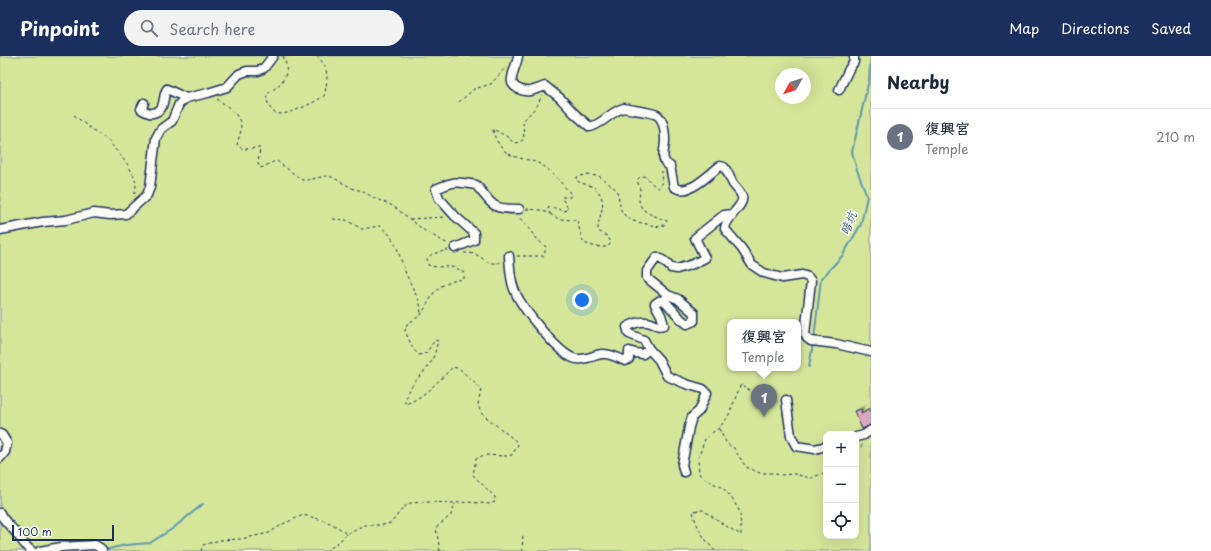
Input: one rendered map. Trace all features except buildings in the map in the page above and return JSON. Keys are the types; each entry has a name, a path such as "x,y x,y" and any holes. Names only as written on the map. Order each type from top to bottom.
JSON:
{"street":[{"path":"0,230 43,222 66,220 94,213 110,215 126,214 147,195 150,187 156,138 161,129 172,121 179,104 186,98 227,87 239,74 247,71 258,71 264,68 273,56"},
{"path":"518,56 511,79 513,85 520,90 529,91 545,86 560,98 590,127 604,122 619,109 624,108 656,114 662,119 665,141 663,158 666,164 670,166 674,187 684,190 690,188 720,166 724,167 728,172 732,183 742,196 742,202 732,214 725,226 725,229 742,249 752,265 764,273 782,278 802,275 808,277 811,281 805,334 807,338 811,341 836,344 871,352"},
{"path":"839,90 854,62 854,56"},
{"path":"144,103 141,108 148,114 160,111 163,106 164,93 167,89 186,98"},
{"path":"455,248 474,240 474,233 455,216 439,198 436,189 451,182 462,182 476,185 491,204 497,208 519,209"},
{"path":"684,472 682,465 689,426 692,417 699,411 707,393 703,389 667,376 659,360 644,340 629,334 626,327 633,323 641,322 659,326 664,325 655,304 664,300 687,324 694,321 694,313 678,299 668,295 646,278 647,271 657,257 671,268 677,269 705,258 695,238 724,215 732,214"},
{"path":"509,256 514,288 522,304 534,321 561,350 574,358 590,358 603,354 613,356 625,362 629,359 629,351 635,354 643,354 650,349"},
{"path":"786,400 791,436 796,446 815,449 823,447"},
{"path":"859,436 864,435 871,430"},
{"path":"0,434 7,443 0,458"},
{"path":"0,513 4,521 32,551"},
{"path":"40,551 61,547 95,545 102,551"}],"path":[{"path":"283,56 286,62 287,71 282,82 267,94 266,100 271,110 274,113 280,114 303,107 324,96 327,85 327,72 322,60 316,56"},
{"path":"459,102 474,88 490,84 506,68"},
{"path":"545,86 537,106 523,121 524,139 520,142 514,142 506,136 493,130 493,132 504,151 514,157 535,162 545,167 571,194 570,197 562,197 568,208 565,211 551,207 548,208 550,214"},
{"path":"208,93 229,108 239,118 241,129 237,145 243,149 260,148 258,164 260,168 277,161 302,180 332,176 349,186 364,191 372,197 393,206 425,231 464,253 474,254 488,263 502,261 509,256 544,256 546,247 538,240 516,214 519,209 541,210 558,219 578,220 583,242 597,248 608,246 611,242 607,236 598,231 598,223 603,206 601,196 595,188 580,183 576,180 577,176 599,176 617,190 622,210 626,217 633,221 660,227 664,225 667,221 642,209 639,201 640,189 637,180 644,176 659,188 661,185 662,168 666,164"},
{"path":"74,115 91,129 107,139 128,165 135,178 136,186 133,207"},
{"path":"410,219 455,216"},
{"path":"333,218 346,220 362,229 380,226 390,235 420,303 422,315"},
{"path":"326,551 340,541 346,534 364,525 383,525 390,523 403,508 410,503 468,502 490,504 495,502 495,497 473,475 476,459 484,455 512,455 518,445 516,441 481,413 478,405 482,389 460,369 453,367 434,386 412,402 405,404 405,399 415,380 431,363 438,341 435,340 426,353 419,355 413,349 405,331 407,324 422,315 435,291 441,286 452,281 464,279 464,273 458,268 433,267 428,265 427,259 432,254 455,248"},
{"path":"715,551 702,536 696,523 693,511 703,510 720,523 741,535 740,512 732,497 722,487 708,481 699,474 698,459 705,439 728,417 741,384 769,404 786,400"},
{"path":"718,428 727,444 734,448 746,467 760,473 780,475 794,474 811,478 823,473"},
{"path":"440,551 436,528 451,515 455,503"},
{"path":"201,551 203,545 220,540 251,538 260,534 269,533 283,524 304,515 339,526 346,534"},
{"path":"522,551 523,535"}],"green space":[{"path":"0,56 871,56 871,551 0,551"}],"waterway":[{"name":"暗坑","path":"814,339 821,279 843,255 861,224 867,196 852,152 869,80 871,56"},
{"name":"暗坑","path":"809,367 813,343"},
{"path":"104,550 126,545 150,543 172,529 203,504"}],"place":[{"name":"復興宮","path":"764,417"}]}
